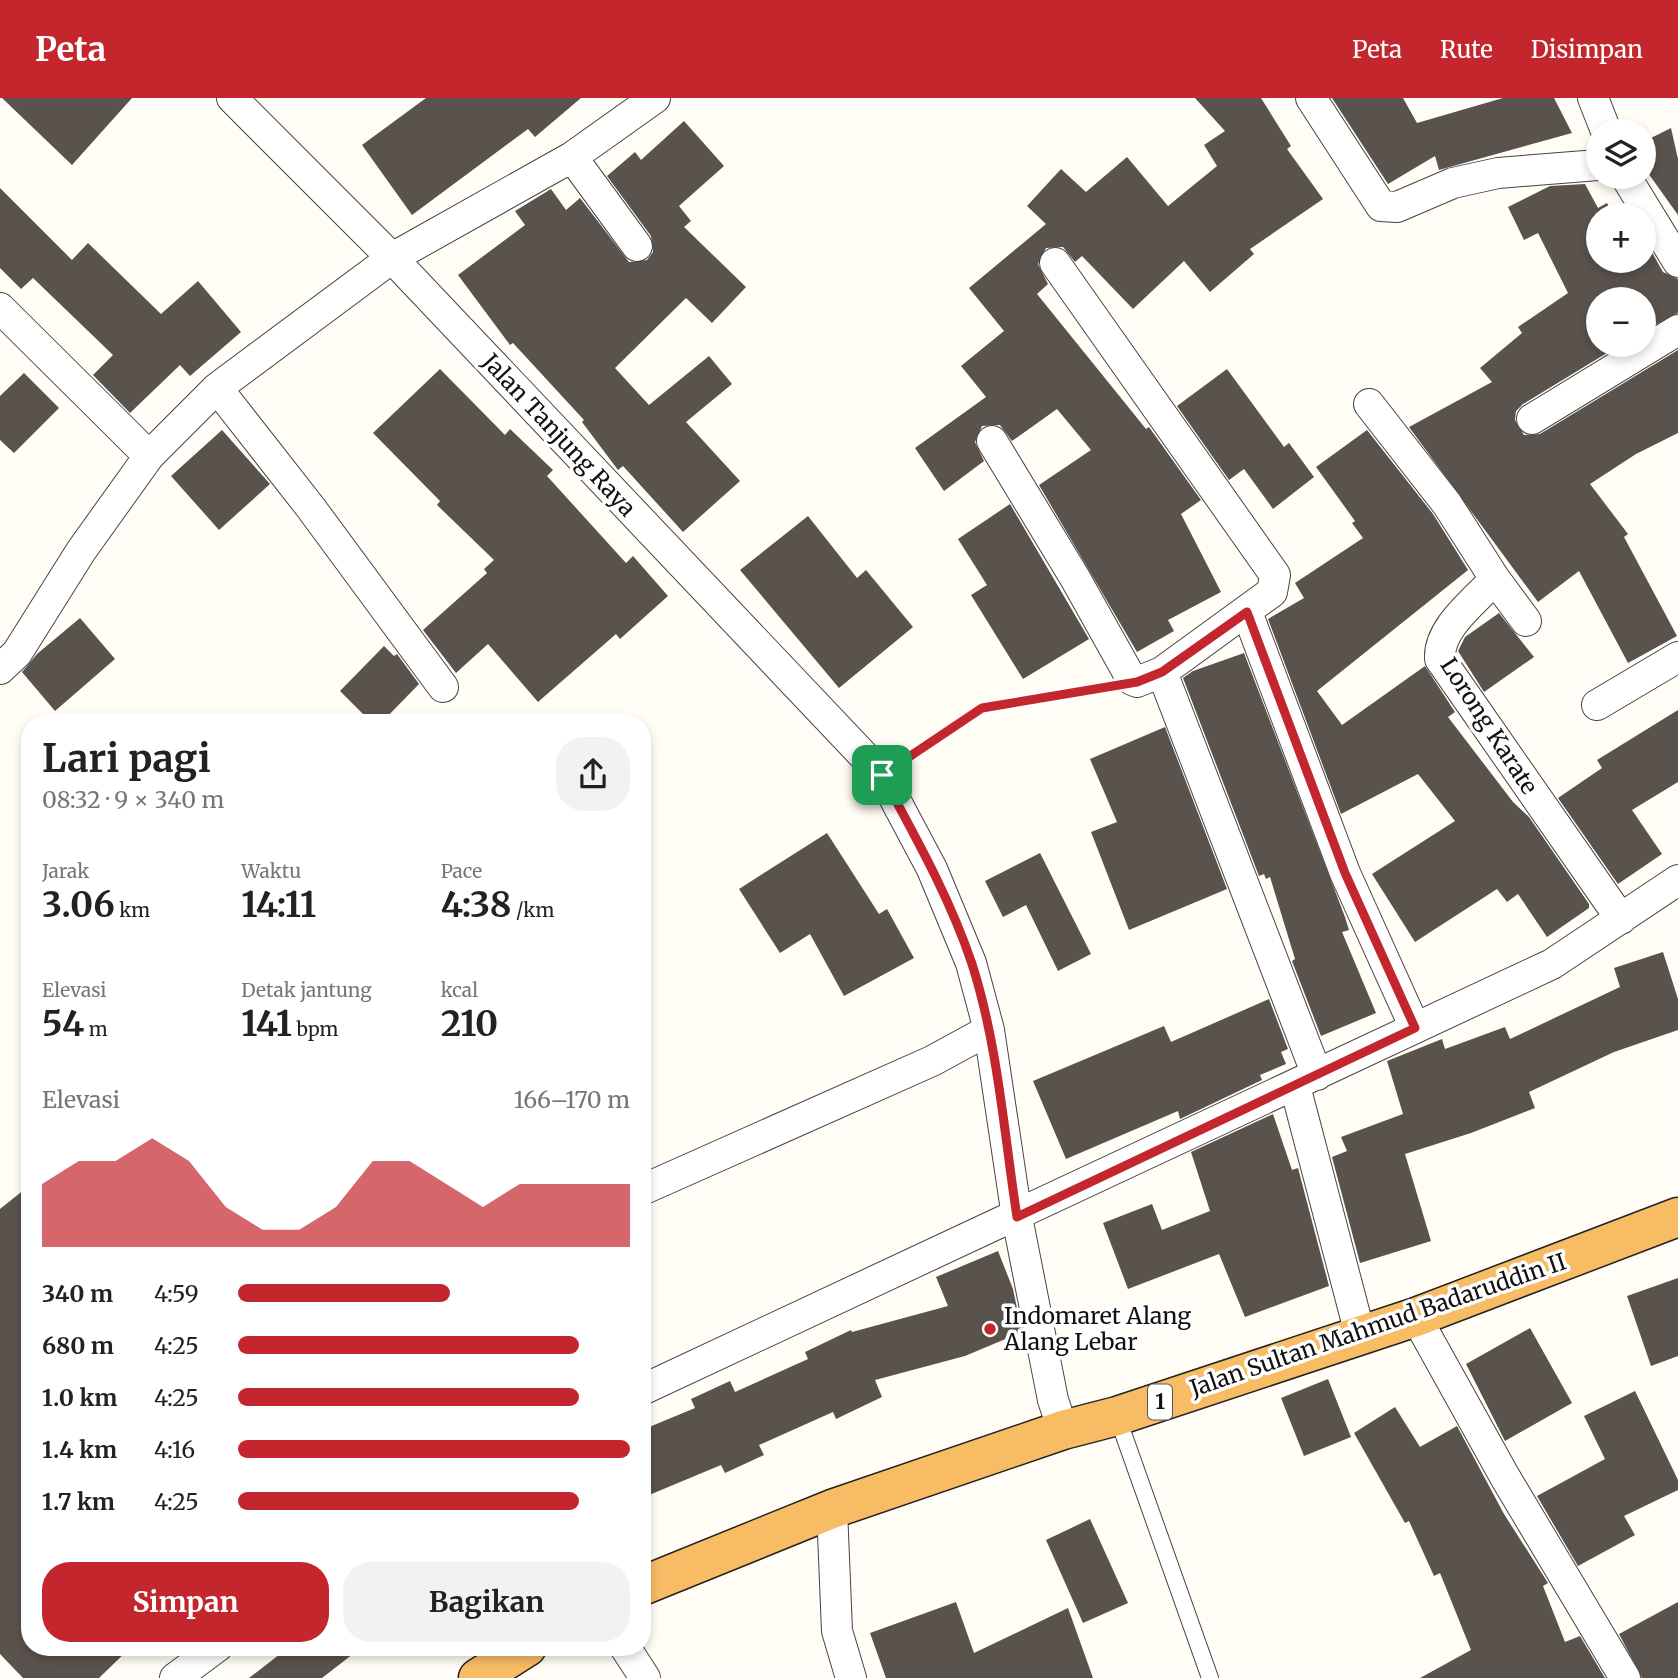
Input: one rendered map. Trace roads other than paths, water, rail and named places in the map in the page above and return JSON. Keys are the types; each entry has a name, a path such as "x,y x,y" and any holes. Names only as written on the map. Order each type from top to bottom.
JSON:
{"highway":[{"name":"Jalan Sultan Mahmud Badaruddin II","path":"651,1582 832,1509 1063,1430 1117,1416 1416,1317 1678,1217"},
{"path":"478,1678 513,1656"}],"street":[{"name":"Jalan Tanjung Raya","path":"233,98 392,258 882,775 932,869 971,963 989,1030 1017,1217 1053,1400 1063,1430"},
{"path":"0,670 17,653 81,551 149,456 217,388 392,258 572,157 655,98"},
{"path":"1311,98 1381,206 1397,207 1453,183 1498,173 1586,167"},
{"path":"1592,98 1601,119"},
{"path":"572,157 637,246"},
{"path":"1633,189 1678,262"},
{"path":"1055,264 1275,575 1272,592 1247,612 1150,677"},
{"path":"0,308 149,456"},
{"path":"1532,419 1678,330"},
{"path":"217,388 312,508 443,687"},
{"path":"1369,404 1447,504 1495,579 1526,621"},
{"path":"992,441 1150,677 1306,1081 1360,1334"},
{"name":"Lorong Karate","path":"1495,579 1444,635 1440,659 1621,919"},
{"path":"1247,612 1345,873 1415,1028"},
{"path":"1597,705 1678,657"},
{"path":"651,1386 1017,1217 1552,964 1678,880"},
{"path":"651,1186 932,1061 989,1030"},
{"path":"1416,1317 1506,1477 1625,1678"},
{"path":"832,1509 837,1631 851,1678"},
{"path":"175,1678 206,1656"},
{"path":"631,1656 645,1678"}],"lane":[{"path":"1117,1416 1210,1678"}],"place":[{"name":"Indomaret Alang Alang Lebar","path":"990,1329"}]}
